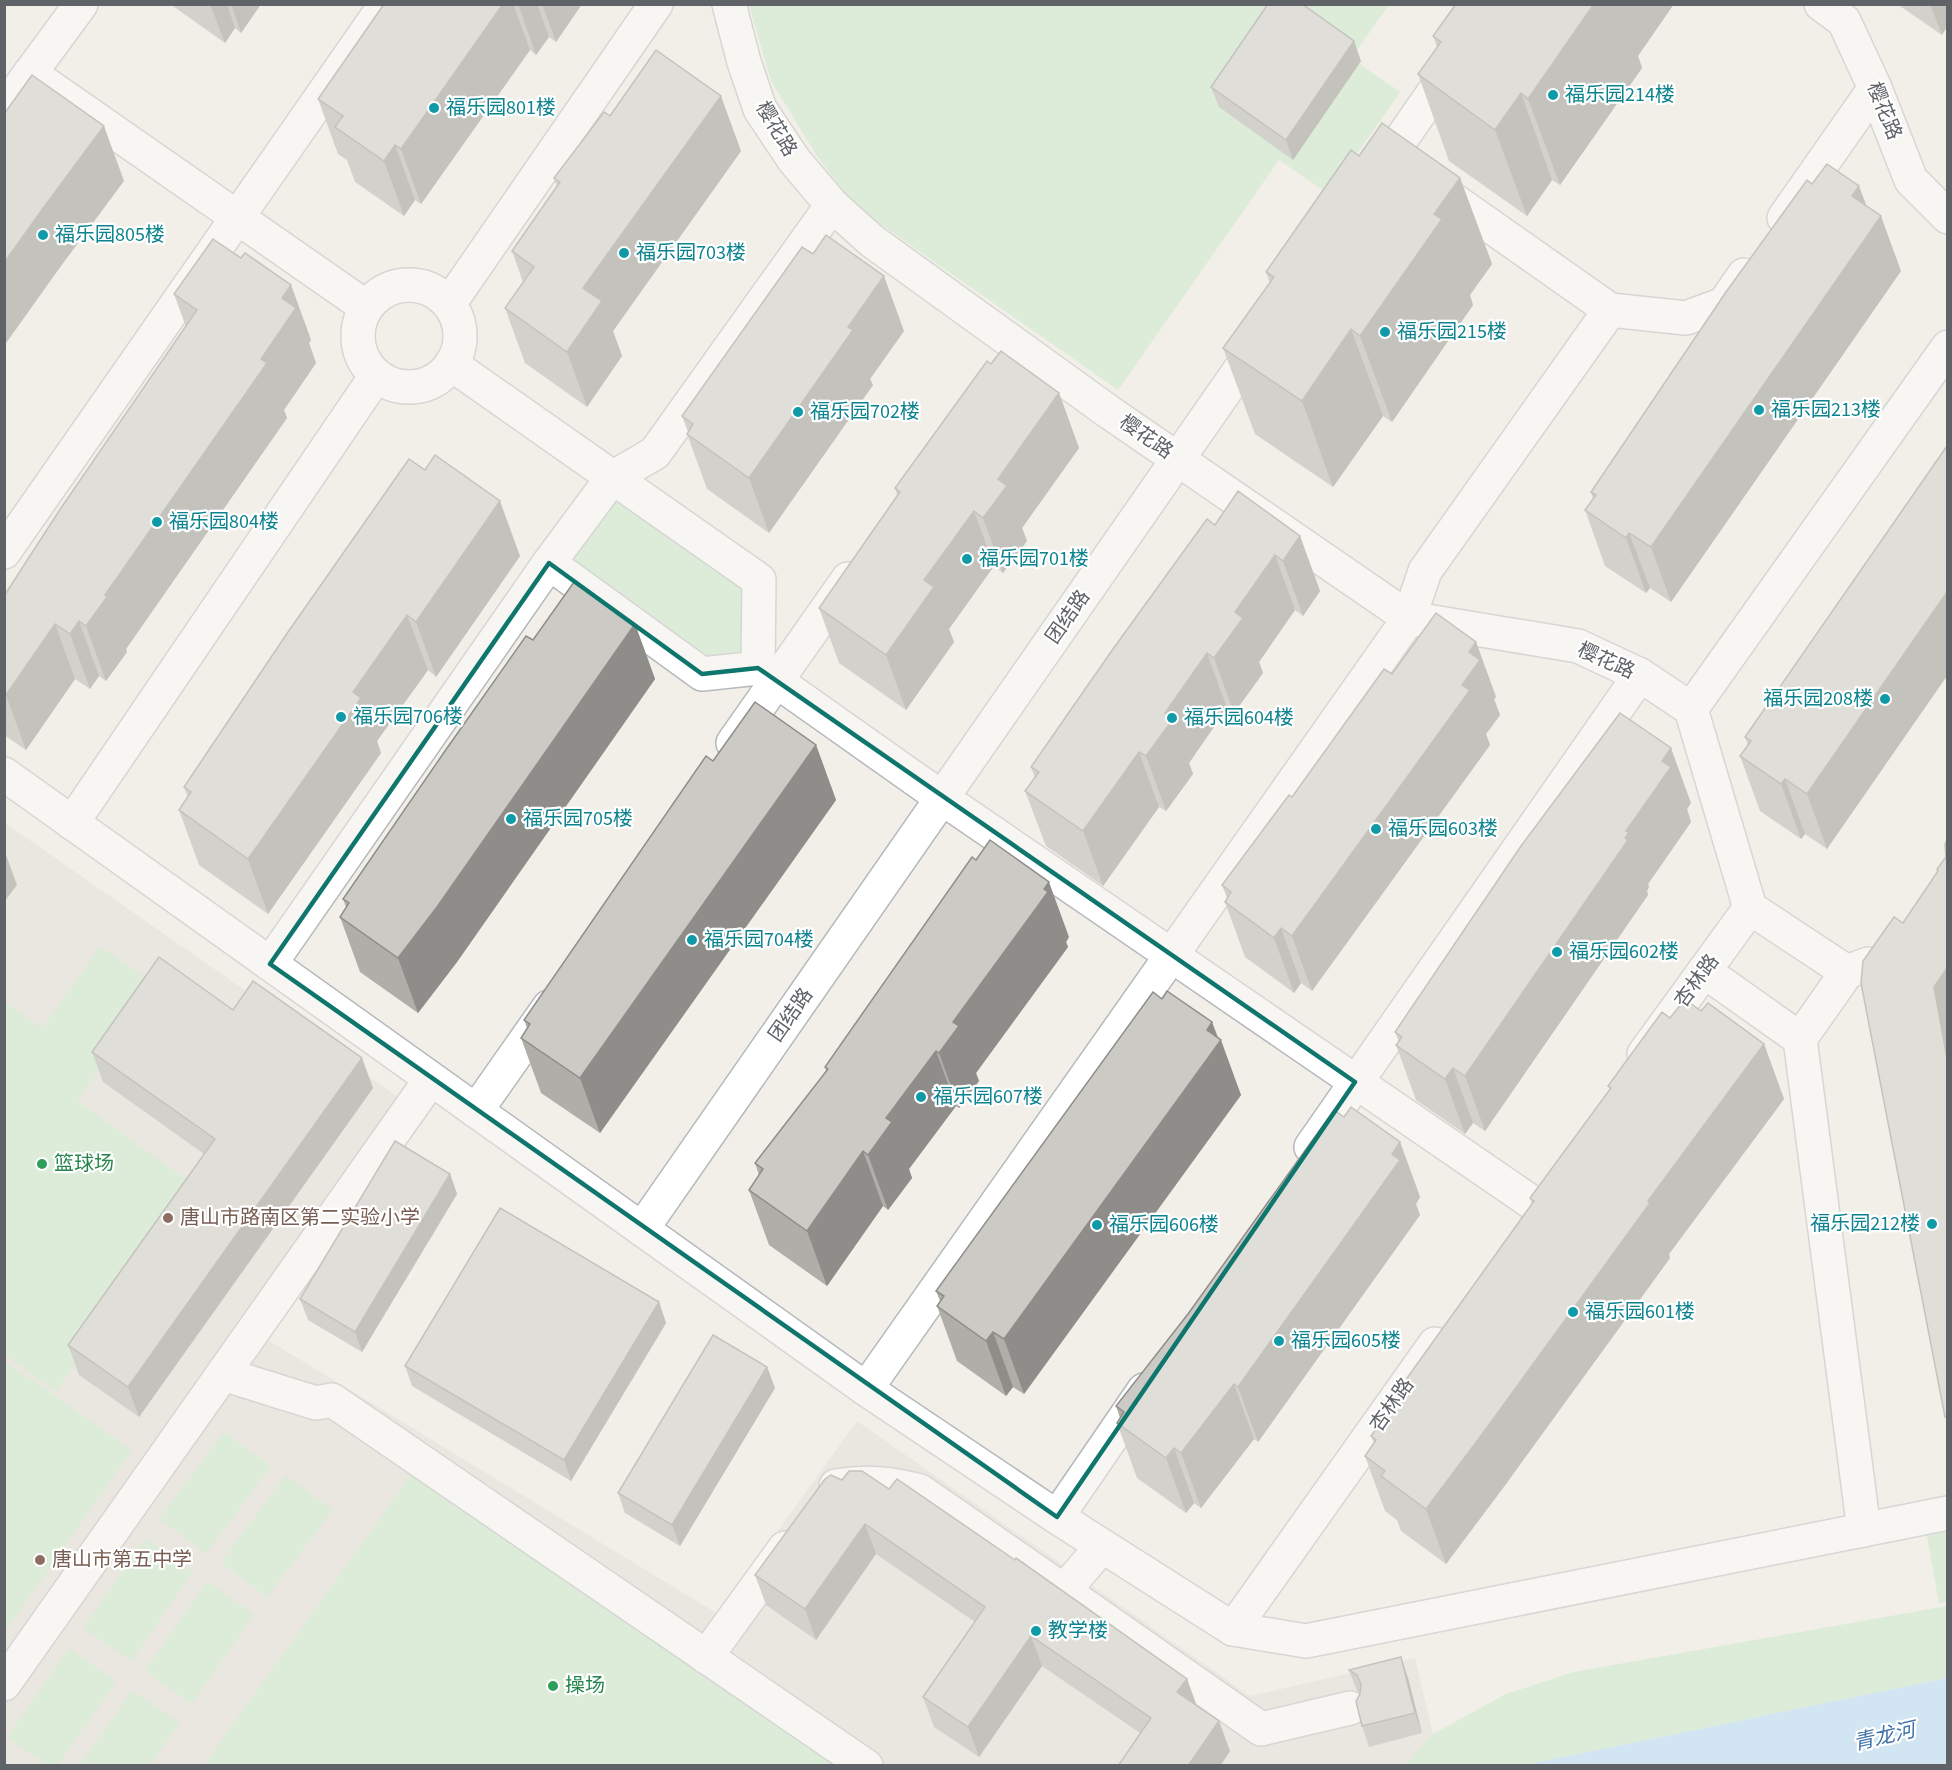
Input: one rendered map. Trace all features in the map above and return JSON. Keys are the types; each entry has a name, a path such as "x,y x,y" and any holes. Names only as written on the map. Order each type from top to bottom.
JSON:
{"street":[{"path":"4,109 81,4"},
{"path":"4,552 386,4"},
{"path":"449,304 656,4"},
{"name":"樱花路","path":"729,4 744,62 760,109 794,160 832,205 872,241 1178,459 1409,618 1578,646 1640,675 1691,709"},
{"path":"1362,195 1495,4"},
{"name":"樱花路","path":"1840,10 1875,88 1911,180 1947,217"},
{"path":"30,73 366,307"},
{"path":"1389,156 1610,310 1686,318 1724,304 1875,88"},
{"path":"270,964 549,563 612,478 655,453 832,205"},
{"path":"407,285 422,286 437,293 449,304 457,318 458,350 451,364 440,377 424,385 408,387 391,384 376,376 366,364 360,351 359,321 366,307 377,296 391,288 407,285"},
{"path":"866,1389 1409,618 1425,571 1610,310"},
{"name":"团结路","path":"642,1229 1280,312"},
{"path":"993,372 1014,343"},
{"path":"1847,972 1750,908 1691,709 1947,347"},
{"path":"451,364 759,580 768,674"},
{"path":"72,823 376,376"},
{"path":"715,769 768,674 865,555"},
{"path":"549,563 702,674 768,674 942,798 1534,1204"},
{"path":"1294,1171 1640,675"},
{"path":"4,774 866,1389 1057,1517 1233,1629 1306,1641 1947,1513"},
{"name":"杏林路","path":"1629,1074 1750,908"},
{"path":"1864,1530 1800,1039 1847,972 1898,952"},
{"path":"1704,971 1800,1039"},
{"path":"476,1111 565,984"},
{"path":"4,1684 431,1079"},
{"path":"1513,1233 1554,1176"},
{"name":"杏林路","path":"1233,1629 1452,1320"},
{"path":"1057,1517 1159,1369"},
{"path":"223,1374 316,1403 332,1400 866,1766"},
{"path":"706,1657 809,1514 835,1486 864,1482 894,1484 920,1491 1261,1729 1350,1708"},
{"path":"1064,1591 1102,1546"}],"highlighted area":[{"path":"549,563 702,674 758,668 1355,1082 1057,1517 270,964"}],"shaded area":[{"name":"唐山市路南区第二实验小学","path":"5,823 411,1106 253,1331 718,1614 857,1421 1250,1696 1415,1658 1433,1734 1404,1766 5,1765"}],"green space":[{"path":"749,5 1389,5 1351,58 1400,92 1329,194 1279,160 1118,390 853,205 817,156 771,81"},
{"path":"612,478 756,581 755,664 702,669 552,562"},
{"path":"100,946 158,986 77,1101 199,1188 56,1391 5,1355 5,1002 43,1028"},
{"name":"唐山市第五中学","path":"5,1361 132,1450 5,1632"},
{"path":"224,1432 271,1466 206,1554 159,1519"},
{"path":"286,1475 333,1510 267,1597 221,1562"},
{"path":"411,1475 837,1765 203,1766"},
{"path":"1947,1532 1947,1602 1939,1604 1927,1536"},
{"path":"145,1539 193,1572 131,1661 83,1628"},
{"path":"207,1581 254,1614 192,1704 145,1671"},
{"path":"1947,1606 1947,1678 1525,1765 1404,1766 1433,1734 1506,1694 1574,1672"},
{"path":"69,1648 116,1682 58,1765 47,1765 7,1738"},
{"path":"132,1690 180,1723 150,1765 80,1765"}],"water":[{"name":"青龙河","path":"1947,1678 1947,1765 1525,1765"}],"building":[{"path":"384,4 503,4 401,149 395,145 384,161 335,127 343,116 318,99"},
{"path":"1268,4 1302,4 1354,41 1286,140 1211,87"},
{"path":"1456,4 1594,4 1528,99 1521,93 1495,130 1418,74 1441,42 1433,36"},
{"path":"656,50 721,96 583,288 602,301 567,352 505,308 534,267 512,251 560,182 554,178 604,112 610,116"},
{"path":"32,75 104,126 4,263 4,114"},
{"path":"1382,123 1460,178 1434,214 1442,219 1360,336 1351,329 1302,401 1223,348 1274,277 1266,272 1351,150 1359,156"},
{"path":"1827,164 1859,186 1852,196 1881,216 1651,547 1629,533 1626,538 1585,510 1596,495 1591,492 1726,292 1807,180 1812,184"},
{"path":"826,235 884,276 848,327 853,330 749,478 687,434 693,424 682,416 802,247 813,254"},
{"path":"213,239 241,258 245,253 291,285 282,298 296,308 261,359 267,363 105,595 107,597 86,626 79,621 70,634 55,624 6,695 4,694 4,592 6,593 59,511 197,310 174,294"},
{"path":"1001,351 1059,393 998,479 1007,486 983,518 974,511 924,580 934,587 886,655 819,608 900,492 895,488 987,361 991,364"},
{"path":"1947,446 1947,592 1807,794 1785,779 1781,784 1740,756 1751,741 1745,737"},
{"path":"435,455 500,501 416,622 407,615 353,692 361,698 248,859 179,810 191,792 184,787 288,632 409,459 425,470"},
{"path":"1238,491 1300,536 1283,561 1275,555 1235,612 1243,618 1214,658 1207,653 1165,713 1173,719 1146,756 1139,752 1083,831 1025,791 1039,772 1031,767 1207,519 1215,525"},
{"path":"574,582 635,624 437,907 398,958 340,917 349,903 343,899 526,636 533,640"},
{"path":"1436,613 1476,642 1469,652 1480,660 1462,685 1470,690 1292,936 1281,928 1274,938 1225,902 1231,892 1222,885 1289,795 1292,797 1384,669 1392,674"},
{"path":"755,702 816,745 580,1078 521,1038 530,1024 524,1020 706,756 713,761"},
{"path":"1620,713 1671,748 1662,761 1671,767 1626,831 1629,832 1625,838 1628,840 1465,1076 1453,1068 1445,1079 1396,1045 1402,1037 1395,1032 1521,846"},
{"path":"990,840 1049,882 1044,889 1048,892 953,1022 959,1026 939,1053 936,1051 886,1118 892,1122 868,1155 863,1151 807,1231 749,1190 763,1169 755,1163 828,1069 825,1067 972,857 976,860"},
{"path":"1947,840 1947,968 1934,987 1947,1058 1947,1417 1945,1417 1861,983 1863,961 1894,917 1903,923 1946,857"},
{"path":"159,957 233,1010 253,981 362,1058 128,1387 68,1345 215,1139 92,1052"},
{"path":"1167,991 1212,1022 1207,1030 1221,1040 1004,1339 993,1332 986,1341 937,1306 944,1296 936,1291 1153,992 1162,999"},
{"path":"1685,999 1701,1011 1708,1003 1764,1044 1426,1509 1381,1476 1385,1471 1365,1456 1376,1440 1371,1436 1410,1380 1407,1378 1534,1201 1530,1198 1611,1088 1608,1086 1662,1012 1670,1018"},
{"path":"1351,1107 1400,1142 1392,1154 1400,1160 1238,1387 1234,1384 1181,1453 1174,1448 1166,1458 1117,1423 1124,1412 1116,1406 1188,1314 1334,1110 1344,1117"},
{"path":"395,1141 450,1174 355,1332 300,1299"},
{"path":"500,1208 659,1302 564,1460 405,1366"},
{"path":"713,1335 767,1367 672,1525 618,1493"},
{"name":"教学楼","path":"849,1471 862,1471 889,1489 897,1479 1015,1560 1016,1558 1187,1679 1177,1692 1219,1721 1188,1766 1118,1766 1151,1718 1031,1636 968,1727 923,1697 985,1607 865,1524 805,1609 755,1575 825,1479 831,1475 842,1480"},
{"path":"1401,1657 1415,1713 1362,1726 1356,1701 1360,1694 1361,1684 1357,1675 1349,1670"}],"place":[{"name":"福乐园214楼","path":"1553,95"},
{"name":"福乐园801楼","path":"434,108"},
{"name":"福乐园805楼","path":"43,235"},
{"name":"福乐园703楼","path":"624,253"},
{"name":"福乐园215楼","path":"1385,332"},
{"name":"福乐园213楼","path":"1759,410"},
{"name":"福乐园702楼","path":"798,412"},
{"name":"福乐园804楼","path":"157,522"},
{"name":"福乐园701楼","path":"967,559"},
{"name":"福乐园208楼","path":"1885,699"},
{"name":"福乐园706楼","path":"341,717"},
{"name":"福乐园604楼","path":"1172,718"},
{"name":"福乐园705楼","path":"511,819"},
{"name":"福乐园603楼","path":"1376,829"},
{"name":"福乐园704楼","path":"692,940"},
{"name":"福乐园602楼","path":"1557,952"},
{"name":"福乐园607楼","path":"921,1097"},
{"name":"篮球场","path":"42,1164"},
{"name":"唐山市路南区第二实验小学","path":"168,1218"},
{"name":"福乐园212楼","path":"1932,1224"},
{"name":"福乐园606楼","path":"1097,1225"},
{"name":"福乐园601楼","path":"1573,1312"},
{"name":"福乐园605楼","path":"1279,1341"},
{"name":"唐山市第五中学","path":"40,1560"},
{"name":"教学楼","path":"1036,1631"},
{"name":"操场","path":"553,1686"}]}
